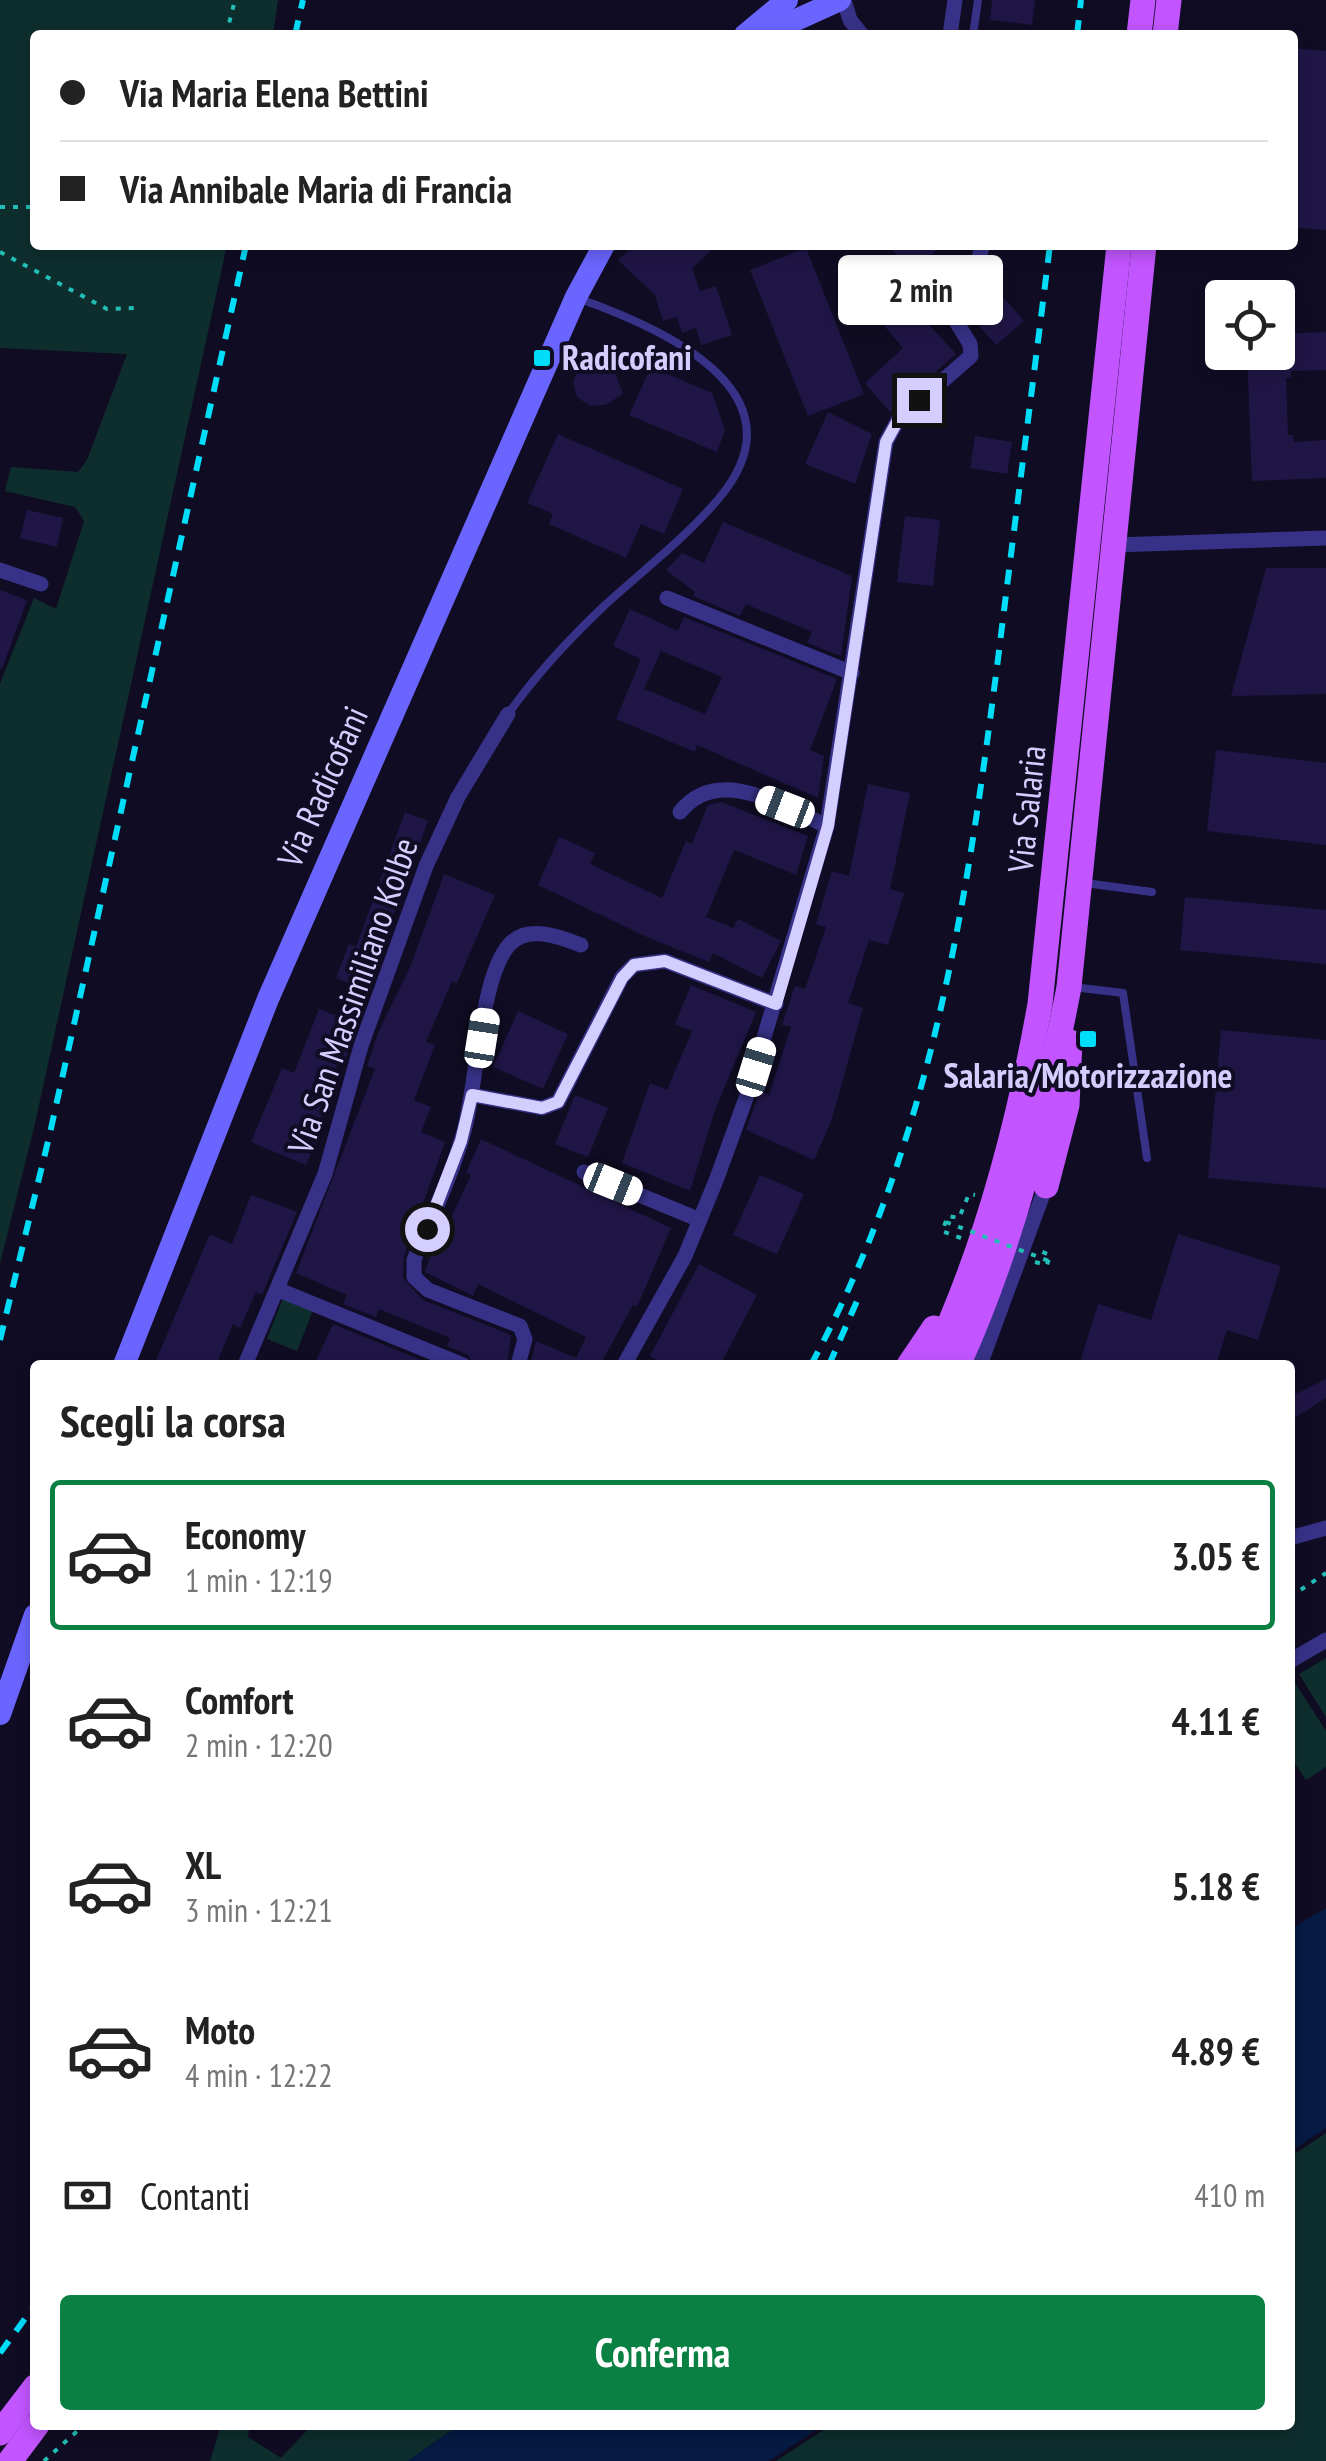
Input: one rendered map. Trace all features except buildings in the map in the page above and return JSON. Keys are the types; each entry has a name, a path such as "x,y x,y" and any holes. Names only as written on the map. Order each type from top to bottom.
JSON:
{"main road":[{"path":"1140,30 1143,0"},
{"path":"1165,30 1168,0"},
{"name":"Via Salaria","path":"932,1360 994,1200 1026,1080 1046,964 1119,250"},
{"name":"Via Salaria","path":"960,1360 1022,1192 1069,986 1144,250"},
{"path":"1046,1186 1067,1105 1069,986"},
{"path":"913,1360 967,1278"},
{"path":"0,2433 30,2394"},
{"path":"10,2461 33,2430"}],"street":[{"path":"752,30 787,0"},
{"path":"774,30 842,0 859,30"},
{"path":"951,30 955,0"},
{"name":"Via Radicofani","path":"126,1360 268,999 576,298 601,250"},
{"path":"627,1360 700,1220 776,1004 828,826 886,442 898,420 971,356 970,344 957,323 981,250"},
{"path":"1114,545 1326,538"},
{"path":"0,570 41,584"},
{"path":"668,598 852,673"},
{"name":"Via San Massimiliano Kolbe","path":"247,1360 325,1174 361,1046 426,866 458,797 508,714"},
{"path":"680,812 700,792 727,788 828,826"},
{"path":"520,1360 526,1339 520,1326 428,1290 412,1269 458,1151 486,1010 508,945 537,934 581,945"},
{"path":"472,1095 542,1108 558,1102 622,978 642,962 665,961 776,1004"},
{"path":"584,1172 700,1220"},
{"path":"982,1360 1046,1186"},
{"path":"279,1290 452,1360"},
{"path":"1295,1537 1326,1528"},
{"path":"0,1714 30,1629"},
{"path":"1295,1658 1326,1640"}],"lane":[{"path":"974,30 978,0"},
{"name":"Via San Massimiliano Kolbe","path":"508,714 583,626 720,498 743,451 746,430 741,407 710,365 646,324 576,298"},
{"path":"1080,882 1152,892"},
{"path":"1069,986 1123,994 1147,1158"}],"path":[{"path":"227,30 235,0"},
{"path":"0,207 30,207"},
{"path":"0,252 107,310 136,308"},
{"path":"979,1244 942,1231 948,1216 958,1218 969,1194 994,1200"},
{"path":"946,1222 1048,1261"},
{"path":"1295,1594 1326,1573"},
{"path":"44,2461 78,2430"}],"green space":[{"path":"0,0 278,0 274,30 30,30 30,250 226,250 34,1128 0,1264 0,684 34,598 56,609 84,521 75,507 5,491 11,467 78,472 87,460 127,354 0,348"},
{"path":"283,1298 313,1310 297,1351 267,1339"},
{"path":"1326,1658 1326,1717 1299,1674"},
{"path":"1295,1683 1326,1731 1326,1767 1306,1780 1295,1764"},
{"path":"1326,2133 1326,2461 776,2461 823,2430 1295,2430 1295,2154"},
{"path":"219,2430 249,2430 248,2437 281,2458 307,2430 452,2430 408,2461 210,2461"}],"water":[{"path":"1326,1908 1326,2128 1295,2149 1295,1926"},
{"path":"452,2430 816,2430 769,2461 408,2461"}],"railway":[{"path":"296,30 303,0"},
{"path":"1078,30 1081,0"},
{"path":"0,1340 50,1133 245,250"},
{"path":"813,1360 887,1195 915,1108 957,932 986,752 1049,250"},
{"path":"831,1360 857,1301"},
{"path":"0,2353 30,2312"}],"place":[{"name":"Radicofani","path":"542,358"},
{"name":"Salaria/Motorizzazione","path":"1088,1039"}],"route":[{"path":"427,1229 461,1141 472,1095 542,1108 558,1102 569,1088 622,978 634,965 665,961 776,1004 828,826 886,442 898,420 919,400"}]}
